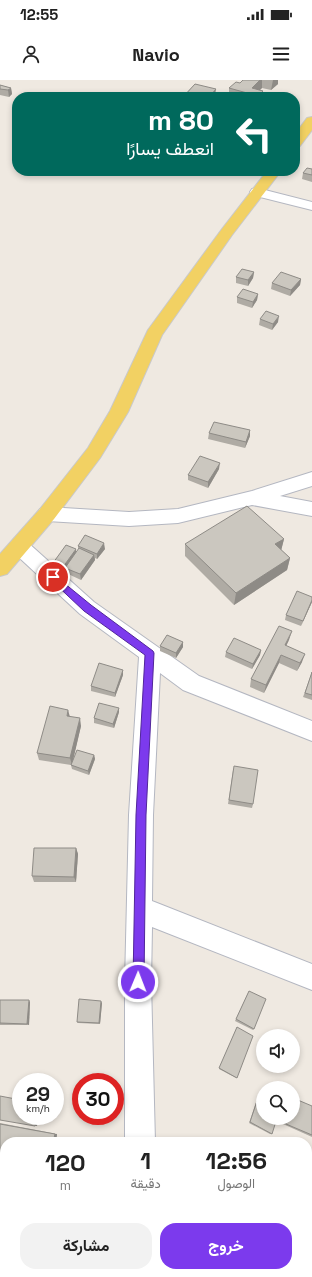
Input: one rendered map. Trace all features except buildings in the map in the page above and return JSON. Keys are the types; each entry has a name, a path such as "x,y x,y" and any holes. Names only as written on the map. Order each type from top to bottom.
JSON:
{"main road":[{"path":"300,137 312,121"},
{"path":"0,568 47,514 94,453 119,412 154,334 270,176"}],"street":[{"path":"257,192 312,206"},
{"path":"47,514 129,519 178,516 252,498 312,479"},
{"path":"252,498 312,509"},
{"path":"19,546 88,608 191,683 312,731"},
{"path":"140,1137 138,982 141,815 150,653"},
{"path":"140,908 312,977"}],"route":[{"path":"53,577 88,608 150,653 141,815 138,982"}]}
